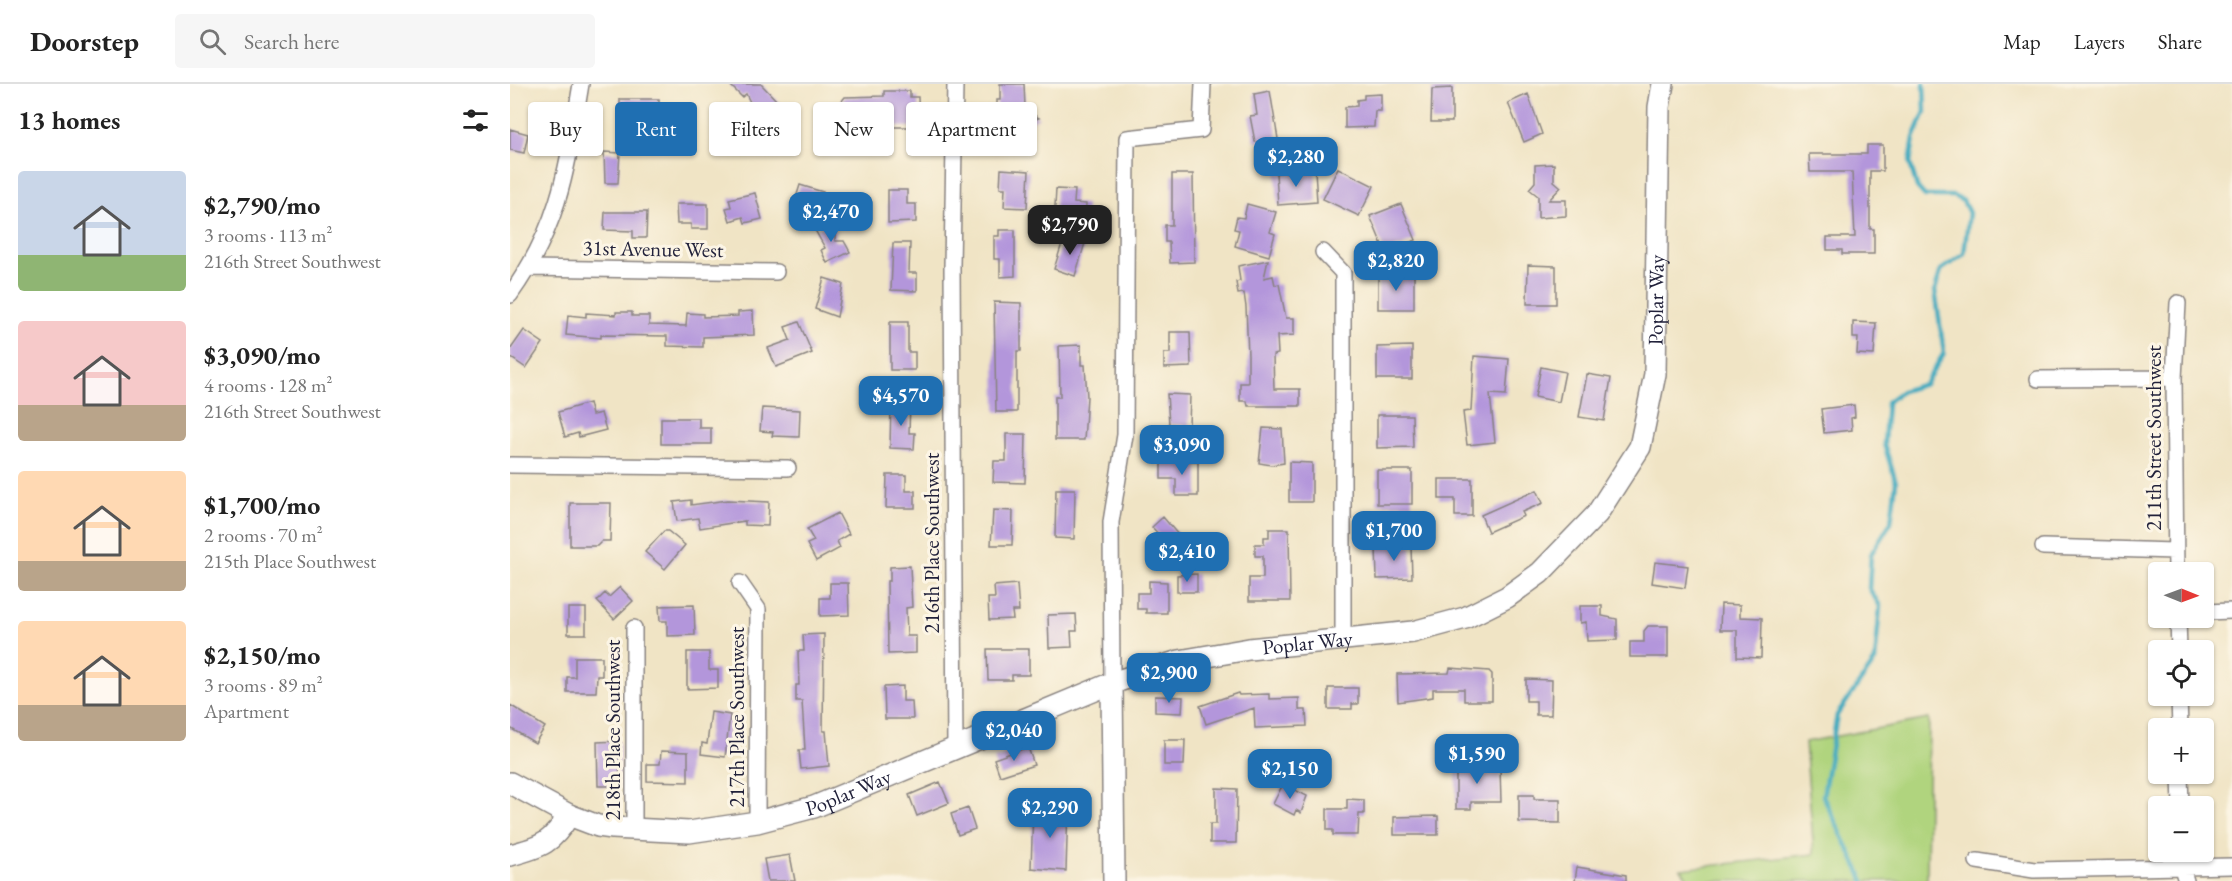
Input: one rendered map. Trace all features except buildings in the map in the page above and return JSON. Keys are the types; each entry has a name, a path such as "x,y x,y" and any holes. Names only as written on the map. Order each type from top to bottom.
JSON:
{"main road":[{"name":"Poplar Way","path":"510,783 569,815 598,826 634,831 689,832 757,822 814,807 1112,683 1179,661 1221,652 1413,632 1465,618 1507,597 1540,573 1597,514 1640,447 1655,374 1659,107 1664,84"},
{"path":"1112,683 1114,881"},
{"path":"510,855 541,847 558,833 569,815"}],"street":[{"path":"510,295 529,268 557,208 581,84"},
{"name":"216th Place Southwest","path":"954,84 952,267 955,750"},
{"path":"1112,683 1110,522 1125,435 1126,138 1201,130 1203,84"},
{"path":"1323,252 1343,273 1343,640"},
{"name":"31st Avenue West","path":"529,268 776,272"},
{"name":"211th Street Southwest","path":"2175,562 2174,378 2178,303"},
{"path":"2038,379 2174,378"},
{"path":"510,465 788,468"},
{"path":"2043,548 2174,551"},
{"name":"217th Place Southwest","path":"740,583 758,609 757,822"},
{"path":"2214,612 2232,612"},
{"name":"218th Place Southwest","path":"634,628 634,831"},
{"path":"1977,861 2034,875 2153,862"},
{"path":"2182,862 2187,881"},
{"path":"2203,862 2232,866"}],"green space":[{"path":"1929,719 1927,881 1690,881 1681,869 1814,854 1805,742"}],"waterway":[{"path":"1864,881 1823,796 1837,715 1875,661 1880,606 1869,588 1871,554 1891,522 1896,482 1884,444 1887,402 1902,391 1925,384 1944,353 1935,290 1941,270 1964,254 1969,213 1963,201 1953,196 1925,196 1917,187 1910,163 1914,138 1925,112 1924,84"}]}
